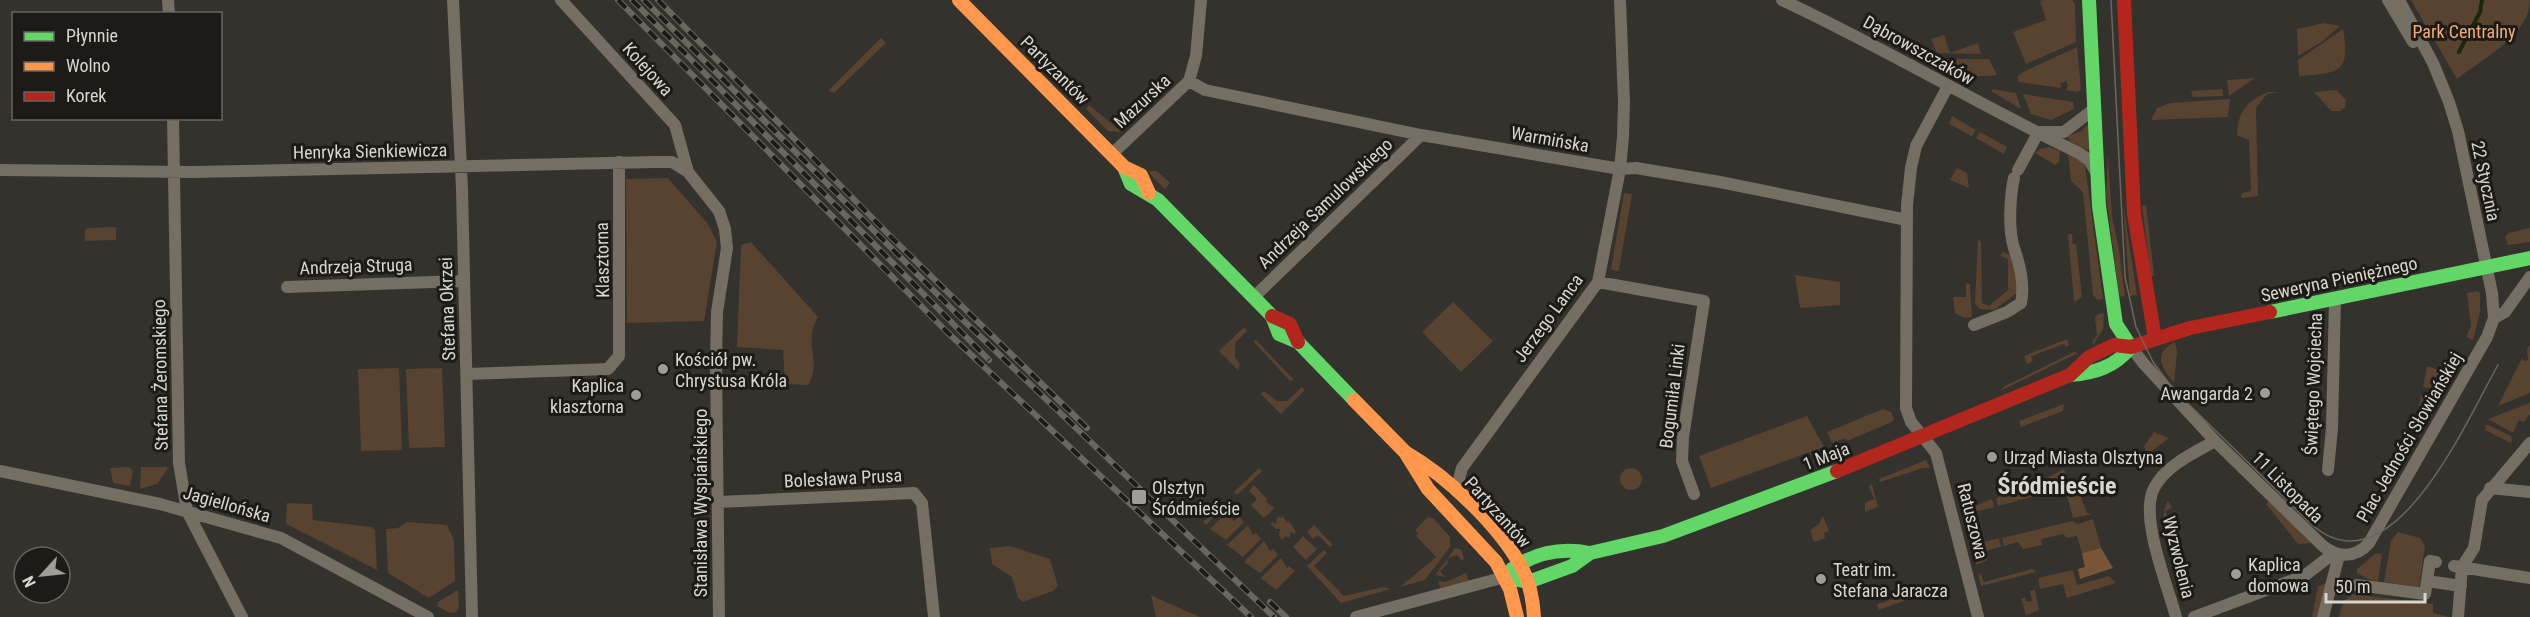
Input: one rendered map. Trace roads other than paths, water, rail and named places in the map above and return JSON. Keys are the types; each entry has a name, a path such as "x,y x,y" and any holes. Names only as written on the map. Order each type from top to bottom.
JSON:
{"street":[{"name":"Stefana Okrzei","path":"453,0 467,374 472,617"},
{"name":"Kolejowa","path":"561,0 675,125 688,172"},
{"name":"Partyzantów","path":"958,0 1124,167 1141,174 1147,180 1149,193 1272,316 1273,327 1278,334 1283,338 1298,342 1405,452 1428,489 1496,562 1505,577 1517,617"},
{"name":"Mazurska","path":"1112,154 1189,81 1196,56 1201,0"},
{"name":"Jerzego Lanca","path":"1456,492 1462,468 1598,282 1620,169 1624,102 1620,0"},
{"name":"Dąbrowszczaków","path":"1782,0 1839,27 2079,153 2088,160 2096,172"},
{"path":"2089,0 2096,172 2112,305 2116,324 2131,347"},
{"path":"2124,0 2134,214 2155,338"},
{"name":"22 Stycznia","path":"2388,0 2449,102"},
{"name":"22 Stycznia","path":"2399,0 2433,63 2449,102 2487,267"},
{"name":"Warmińska","path":"1189,81 1205,90 1421,135 1620,169 1636,168 1692,177 1907,220"},
{"name":"Ratuszowa","path":"1948,86 1916,146 1911,168 1907,220 1906,408 1911,422 1936,453 1940,464 1978,617"},
{"path":"1974,325 2007,312 2021,303 2020,260 2013,246 2011,194 2016,174 2038,133 2064,132 2094,109"},
{"name":"Stefana Żeromskiego","path":"173,120 179,463 187,510 242,617"},
{"name":"Andrzeja Samulowskiego","path":"1254,297 1421,135"},
{"name":"Klasztorna","path":"467,374 608,369 619,356 619,162"},
{"name":"Henryka Sienkiewicza","path":"0,170 175,173 672,162 688,172"},
{"name":"Stanisława Wyspiańskiego","path":"688,172 719,211 727,248 717,312 719,617"},
{"name":"Seweryna Pieniężnego","path":"2131,347 2190,328 2530,258"},
{"path":"2487,267 2494,318"},
{"name":"Plac Jedności Słowiańskiej","path":"2194,617 2304,576 2336,554 2358,552 2369,543 2487,337 2494,318 2505,312 2530,277"},
{"name":"Andrzeja Struga","path":"287,287 463,281"},
{"name":"Bogumiła Linki","path":"1598,282 1704,301 1683,437 1682,461 1694,494"},
{"name":"Świętego Wojciecha","path":"2328,470 2332,428 2335,299"},
{"name":"1 Maja","path":"1356,617 1505,577 1528,582 1572,566 1590,553 1681,531 1924,436 2070,375 2089,357 2114,345 2131,347"},
{"name":"11 Listopada","path":"2131,347 2215,441 2318,542 2336,554"},
{"name":"Wyzwolenia","path":"2176,617 2150,525 2149,506 2157,483 2179,461 2215,441"},
{"path":"2458,617 2461,586 2458,567 2474,548 2482,501 2490,488 2502,478 2530,443"},
{"name":"Partyzantów","path":"1405,452 1420,459 1441,475 1519,563 1528,582 1534,617"},
{"path":"1441,475 1462,468"},
{"name":"Jagiellońska","path":"0,471 187,510 299,546 428,617"},
{"path":"2490,488 2530,492"},
{"name":"Bolesława Prusa","path":"718,502 914,493 922,503 934,617"},
{"name":"1 Maja","path":"1505,577 1519,563 1536,555 1570,548 1590,553"},
{"path":"2324,617 2336,554"},
{"path":"2357,585 2425,594 2430,561 2436,562"},
{"path":"2458,567 2530,578"},
{"path":"2427,581 2461,586"}],"waterway":[{"path":"2459,52 2480,12 2482,0"}],"tram line":[{"path":"2111,0 2125,277 2136,327 2153,362 2174,390 2311,524 2341,540 2370,537 2398,520 2423,492 2447,458 2498,365"}],"railway":[{"path":"618,0 947,332 1251,617"},
{"path":"632,0 989,360"},
{"path":"644,0 961,318 1274,617"},
{"path":"658,0 891,237 1087,428"},
{"path":"1270,602 1286,617"}],"place":[{"name":"Kościół pw. Chrystusa Króla","path":"663,369"},
{"name":"Awangarda 2","path":"2265,393"},
{"name":"Kaplica klasztorna","path":"636,395"},
{"name":"Urząd Miasta Olsztyna","path":"1992,457"},
{"name":"Olsztyn Śródmieście","path":"1139,497"},
{"name":"Kaplica domowa","path":"2236,574"},
{"name":"Teatr im. Stefana Jaracza","path":"1821,579"}],"district":[{"name":"Śródmieście","path":"2057,486"}],"park label":[{"name":"Park Centralny","path":"2464,31"}]}
